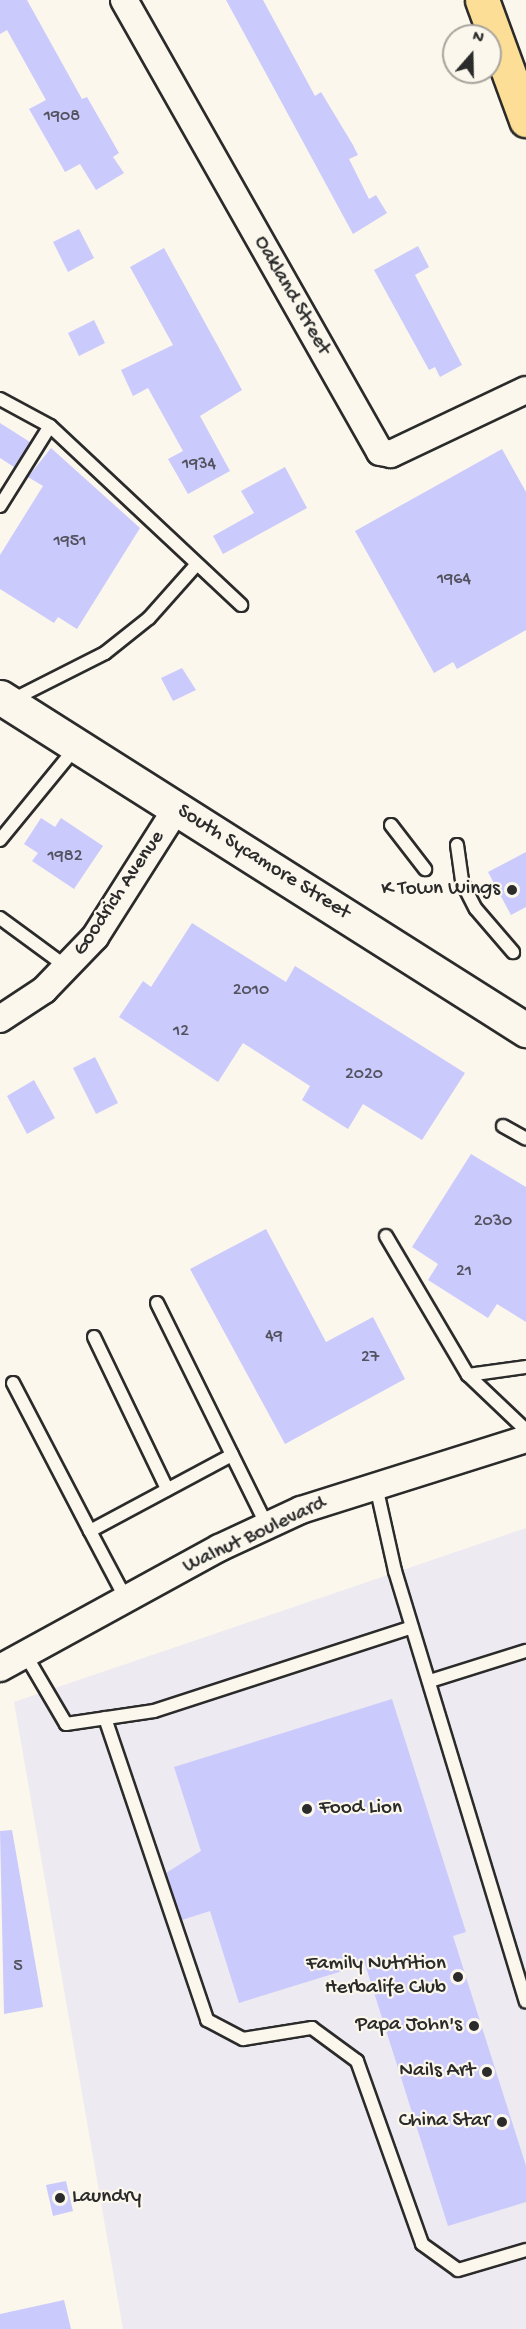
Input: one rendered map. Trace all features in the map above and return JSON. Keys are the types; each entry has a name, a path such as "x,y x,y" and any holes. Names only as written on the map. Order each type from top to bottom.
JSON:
{"main road":[{"path":"482,0 526,120"},
{"name":"South Sycamore Street","path":"4,699 526,1030"}],"street":[{"name":"Oakland Street","path":"124,0 380,452 391,454 526,390"},
{"name":"Goodrich Avenue","path":"0,1019 69,969 95,937 177,808"},
{"name":"Walnut Boulevard","path":"0,1668 267,1526 376,1486 526,1439"}],"lane":[{"path":"0,399 50,426 241,605"},
{"path":"0,506 50,426"},
{"path":"4,699 105,653 149,618 197,564"},
{"path":"0,840 77,746"},
{"path":"392,825 424,869"},
{"path":"457,845 462,882 476,909 513,952"},
{"path":"0,918 69,969"},
{"path":"504,1126 526,1139"},
{"path":"386,1236 468,1375 526,1430"},
{"path":"157,1303 267,1526"},
{"path":"94,1337 167,1490"},
{"path":"468,1375 526,1367"},
{"path":"13,1383 126,1599"},
{"path":"90,1531 232,1455"},
{"path":"376,1486 412,1627 526,1998"},
{"path":"25,1654 66,1724 154,1711 412,1627"},
{"path":"430,1681 526,1651"},
{"path":"105,1718 207,2020 243,2040 312,2028 357,2061 422,2244 458,2270 526,2250"}],"shaded area":[{"path":"526,1528 526,2329 123,2329 14,1702"}],"building":[{"path":"0,0 27,0 82,99 87,97 119,153 113,157 124,173 96,190 80,164 65,172 29,109 46,100 7,30 0,34"},
{"path":"226,0 263,0 315,96 321,92 353,145 358,155 349,159 369,199 376,195 387,213 353,234"},
{"path":"79,229 94,258 68,272 53,242"},
{"path":"418,246 429,267 415,275 462,365 440,377 435,367 429,370 374,270"},
{"path":"164,248 242,390 200,416 230,471 188,494 168,459 183,451 148,388 133,396 121,370 173,345 130,267"},
{"path":"94,320 105,343 79,356 68,333"},
{"path":"0,423 30,442 14,467 0,458"},
{"path":"51,448 140,528 77,629 58,617 54,623 0,589 0,555 43,486 28,477"},
{"path":"502,449 526,492 526,630 457,669 453,662 434,673 355,531"},
{"path":"285,467 307,508 223,554 213,536 254,513 241,491"},
{"path":"182,668 196,690 173,701 161,678"},
{"path":"41,818 55,827 61,818 103,846 74,889 32,861 38,853 24,844"},
{"name":"K Town Wings","path":"526,852 526,907 511,915 488,872"},
{"path":"192,923 286,982 295,966 465,1073 422,1140 363,1104 348,1129 302,1100 310,1086 243,1043 218,1082 119,1017 143,981 151,987"},
{"path":"95,1057 118,1103 96,1114 73,1068"},
{"path":"34,1080 55,1118 27,1134 7,1096"},
{"path":"471,1154 526,1187 526,1322 497,1304 488,1318 428,1280 438,1264 412,1247"},
{"path":"266,1229 326,1342 373,1317 405,1379 285,1444 190,1269"},
{"name":"Food Lion","path":"392,1699 466,1932 453,1936 526,2166 526,2202 448,2226 365,1964 239,2003 210,1911 182,1920 166,1873 201,1851 174,1767"},
{"path":"12,1830 43,2007 4,2014 0,1831"},
{"name":"Laundry","path":"66,2181 73,2211 53,2216 46,2185"},
{"path":"64,2300 71,2329 0,2329 0,2314"}],"place":[{"name":"K Town Wings","path":"512,890"},
{"name":"Food Lion","path":"307,1809"},
{"name":"Family Nutrition Herbalife Club","path":"458,1977"},
{"name":"Papa John's","path":"474,2026"},
{"name":"Nails Art","path":"487,2072"},
{"name":"China Star","path":"502,2122"},
{"name":"Laundry","path":"60,2198"}]}
